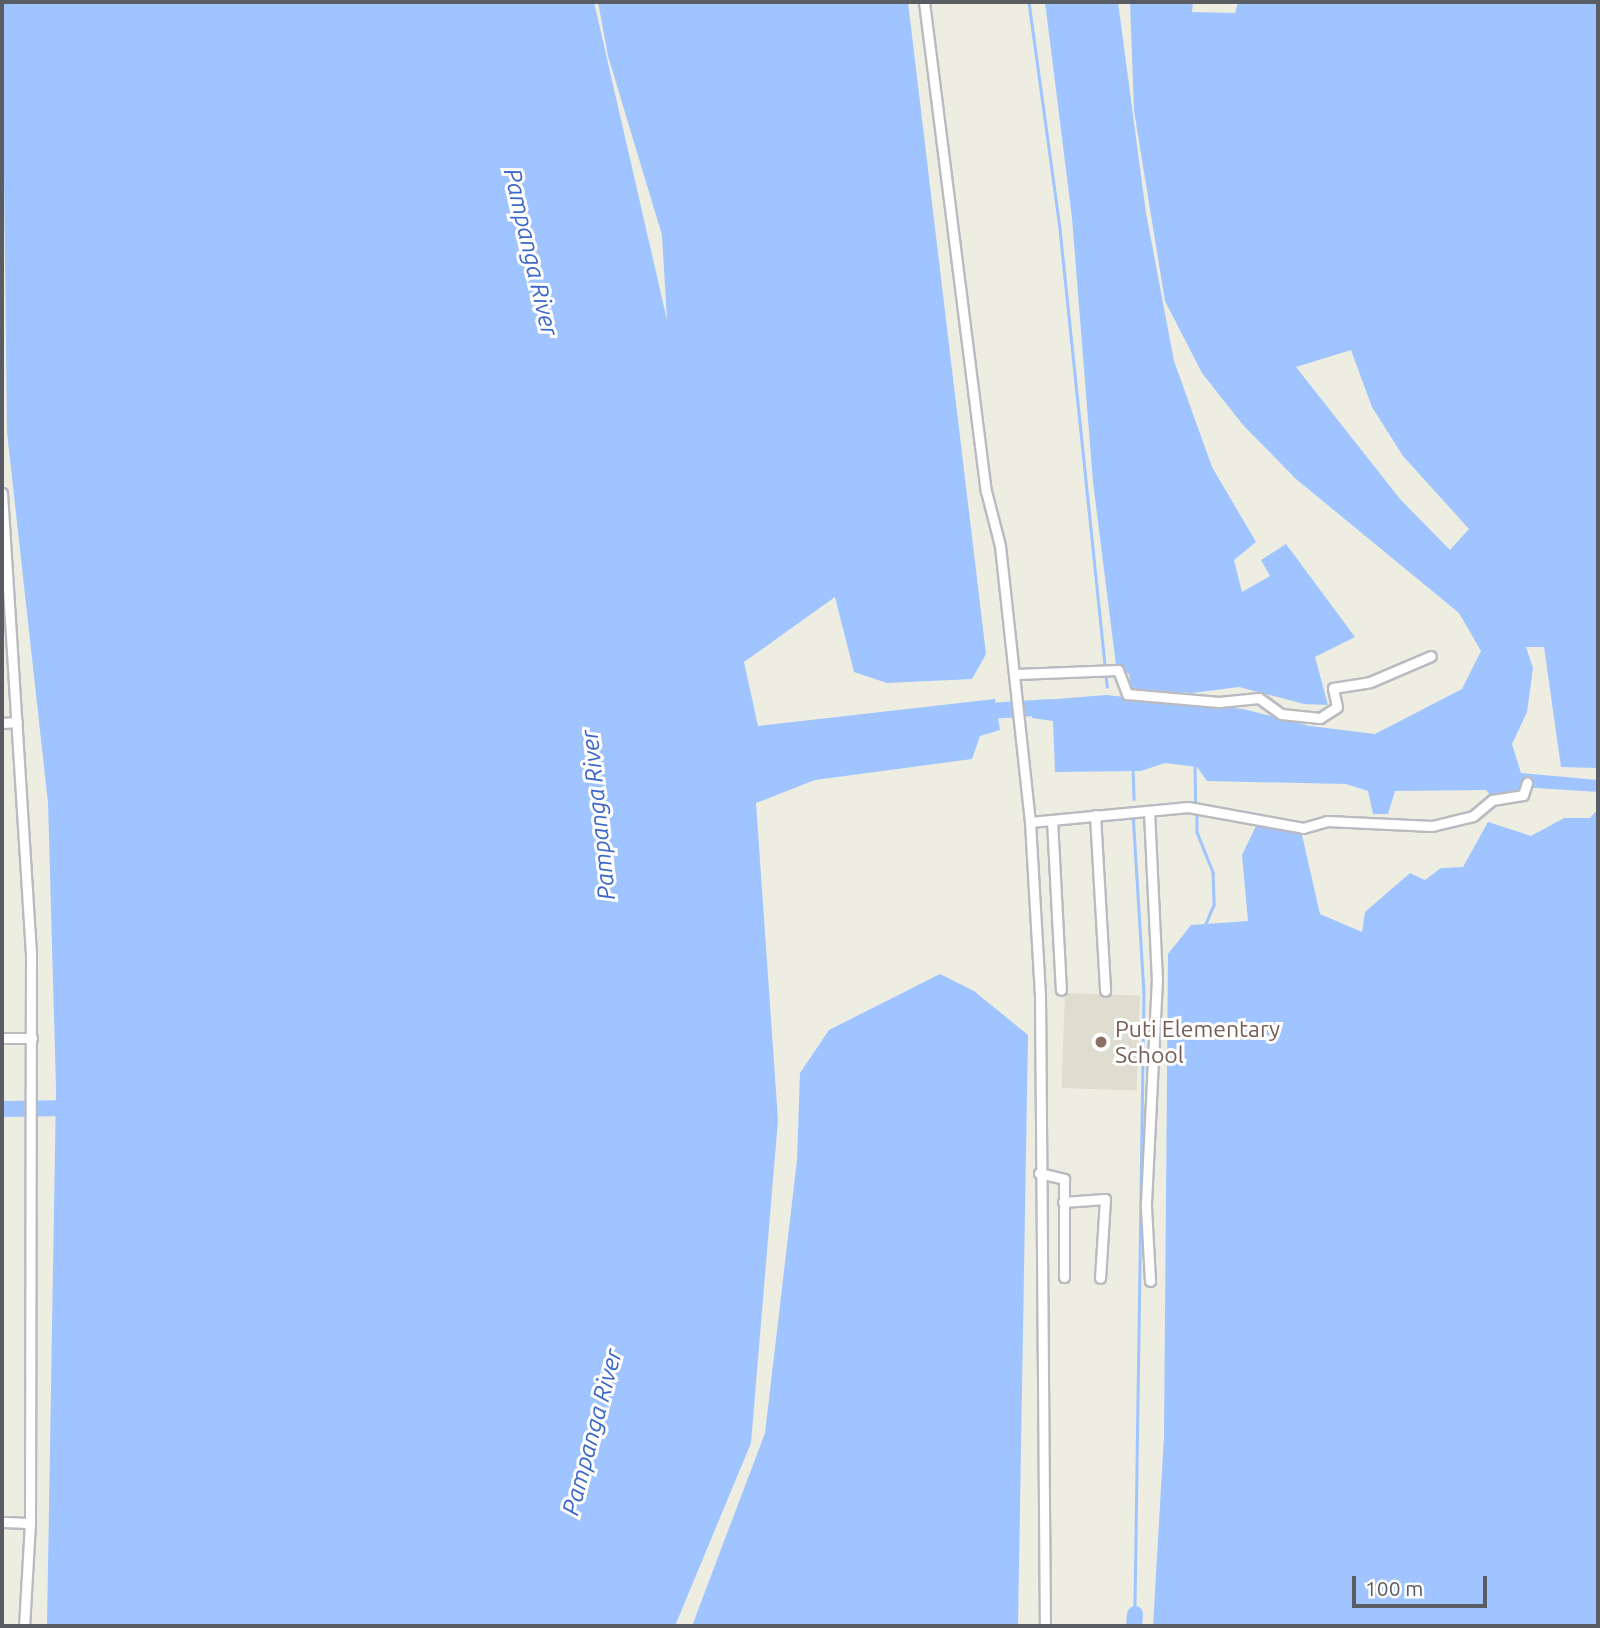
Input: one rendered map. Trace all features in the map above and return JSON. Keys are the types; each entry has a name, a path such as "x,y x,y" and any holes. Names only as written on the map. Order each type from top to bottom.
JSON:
{"street":[{"path":"924,2 986,491 1000,546 1017,674 1021,746 1030,821 1040,996 1039,1172 1047,1521 1045,1626"},
{"path":"2,493 18,722 34,1121 30,1523 24,1626"},
{"path":"1017,674 1118,670 1127,694 1219,702 1259,698 1281,714 1320,718 1336,707 1333,688 1370,682 1431,656"},
{"path":"2,723 18,722"},
{"path":"1030,821 1188,807 1211,809 1303,828 1327,821 1432,826 1473,816 1488,802 1527,787"},
{"path":"1149,811 1157,978 1146,1207 1150,1281"},
{"path":"1095,815 1105,991"},
{"path":"1052,820 1061,990"},
{"path":"2,1038 32,1038"},
{"path":"1039,1172 1064,1179 1064,1277"},
{"path":"1063,1202 1105,1199 1100,1278"},
{"path":"2,1522 30,1523"}],"shaded area":[{"name":"Puti Elementary School","path":"1065,993 1140,996 1137,1091 1062,1088"}],"water":[{"name":"Pampanga River","path":"2,2 594,2 667,320 662,235 608,56 598,2 908,2 986,654 972,679 887,683 854,672 835,597 744,662 758,726 995,699 1000,730 980,736 972,759 815,780 756,803 778,1120 751,1443 675,1626 47,1626 56,1088 48,803 7,432"},
{"path":"1045,2 1118,2 1146,213 1174,361 1212,467 1256,542 1234,560 1242,592 1270,576 1261,560 1286,544 1355,637 1315,657 1328,705 1304,704 1239,687 1192,693 1131,689 1129,674 1116,665 1093,482 1072,218"},
{"path":"1130,2 1193,2 1192,12 1235,13 1238,2 1598,2 1598,768 1561,767 1544,647 1526,647 1533,668 1527,712 1512,744 1521,773 1598,780 1598,792 1521,787 1507,797 1493,798 1486,790 1395,791 1388,814 1373,814 1368,791 1346,784 1207,781 1197,767 1165,763 1141,771 1055,772 1053,721 1032,718 1032,701 1106,695 1243,709 1310,726 1375,734 1462,689 1481,651 1459,613 1296,479 1243,425 1202,373 1165,301 1134,111","holes":["1351,350 1372,407 1403,456 1469,529 1450,550 1400,499 1296,367"]},
{"path":"1598,809 1598,1626 1153,1626 1164,1436 1168,954 1191,925 1248,921 1242,855 1257,824 1302,835 1320,914 1362,932 1365,912 1410,873 1425,880 1441,868 1463,867 1488,822 1531,836 1564,818 1590,818"},
{"path":"940,974 974,991 1028,1035 1018,1626 692,1626 765,1433 797,1160 800,1073 829,1030"}],"waterway":[{"path":"1029,2 1060,229 1107,687"},
{"path":"977,717 989,711 1051,707"},
{"path":"1195,766 1196,805"},
{"path":"1133,768 1134,799"},
{"path":"1197,812 1197,832 1213,872 1214,905 1205,926"},
{"path":"1133,813 1144,992 1135,1605"},
{"path":"2,1109 75,1108"},
{"path":"1134,1626 1135,1614"}],"place":[{"name":"Puti Elementary School","path":"1101,1042"}]}
